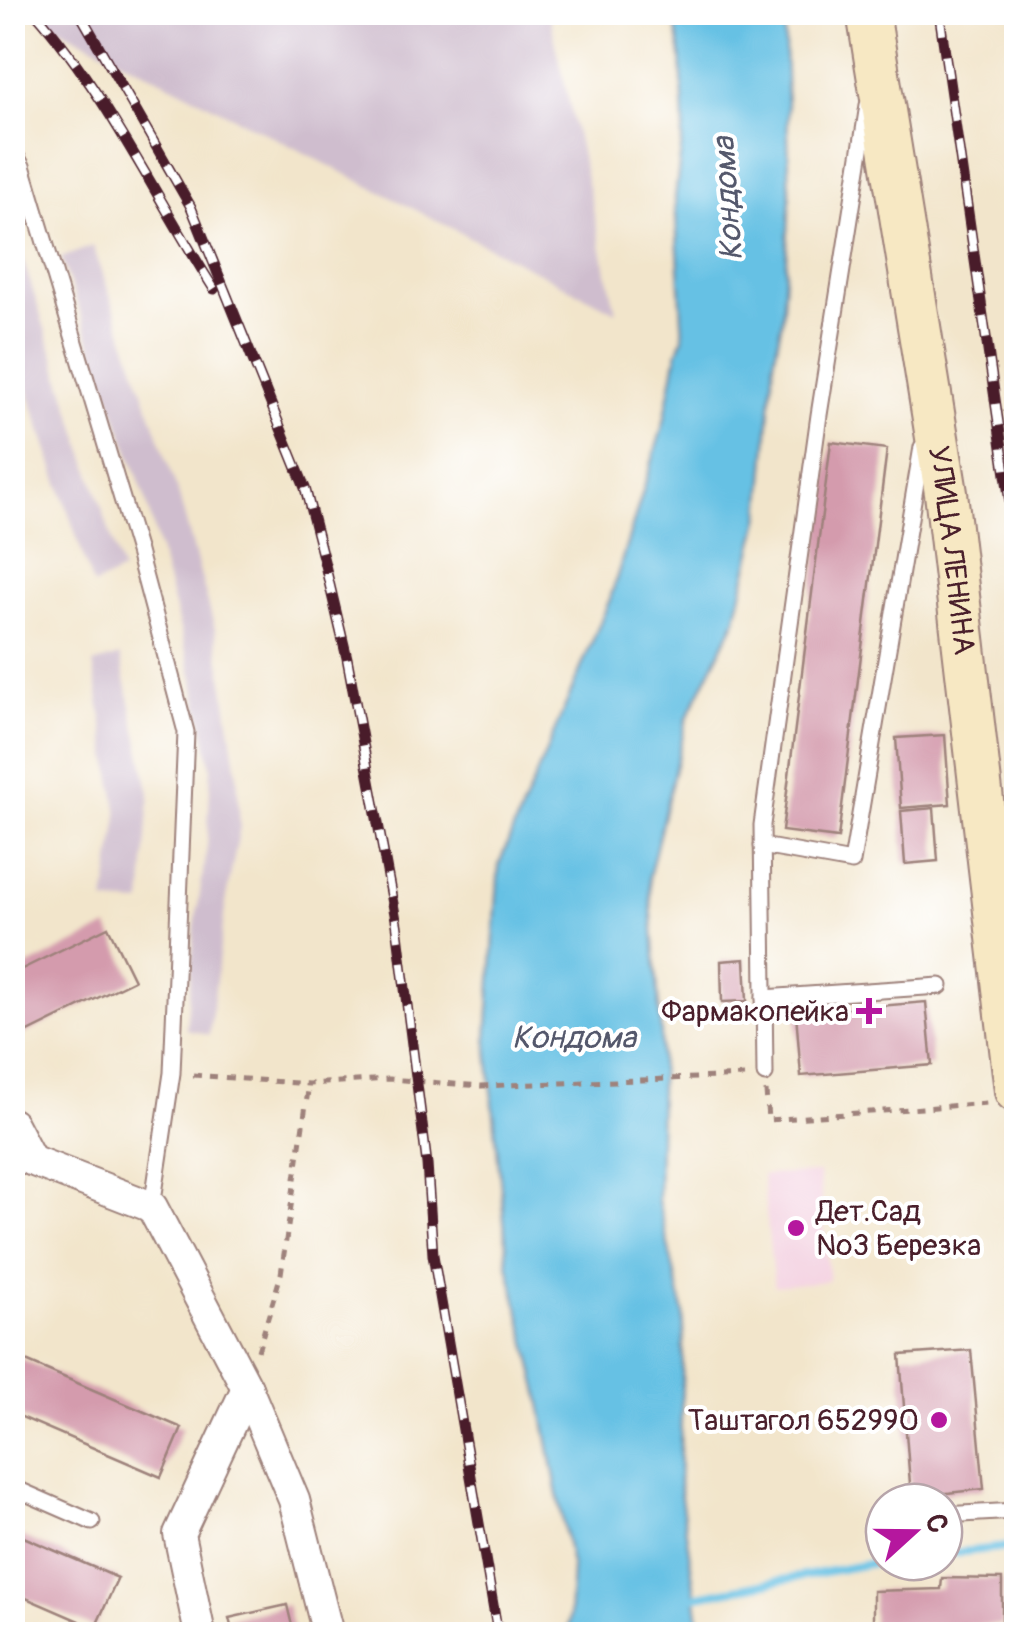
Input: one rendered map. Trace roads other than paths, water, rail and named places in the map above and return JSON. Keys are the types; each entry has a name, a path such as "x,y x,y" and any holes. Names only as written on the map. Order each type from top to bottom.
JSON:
{"street":[{"name":"УЛИЦА ЛЕНИНА","path":"868,12 932,395 1003,1097"},
{"path":"12,1124 22,1169 152,1208 247,1388 294,1500 328,1634"},
{"path":"200,1634 179,1534 247,1388"}],"lane":[{"path":"758,1075 764,998 762,825 819,416 861,140 877,62"},
{"path":"12,149 28,184 138,552 186,732 172,1073 152,1208"},
{"path":"762,846 852,862 932,395"},
{"path":"764,998 940,986"},
{"path":"12,1487 92,1522"},
{"path":"964,1514 1016,1510"}],"water":[{"name":"Кондома","path":"673,13 784,13 790,199 782,320 774,361 761,515 735,621 687,718 649,877 661,1033 658,1201 684,1314 679,1484 701,1634 568,1634 572,1570 539,1393 508,1264 487,1039 499,864 610,599 664,422 683,338 675,198 684,125 681,55"}],"waterway":[{"path":"964,1552 1016,1546"},
{"path":"687,1598 864,1565"}],"railway":[{"path":"35,12 108,111 214,289"},
{"path":"79,12 191,207 305,488 325,565 347,658 397,925 427,1164 433,1255 498,1634"},
{"path":"939,12 1016,544"}],"place":[{"name":"Фармакопейка","path":"869,1011"},
{"name":"Дет.Сад №3 Березка","path":"796,1228"},
{"name":"Таштагол 652990","path":"939,1420"}]}
